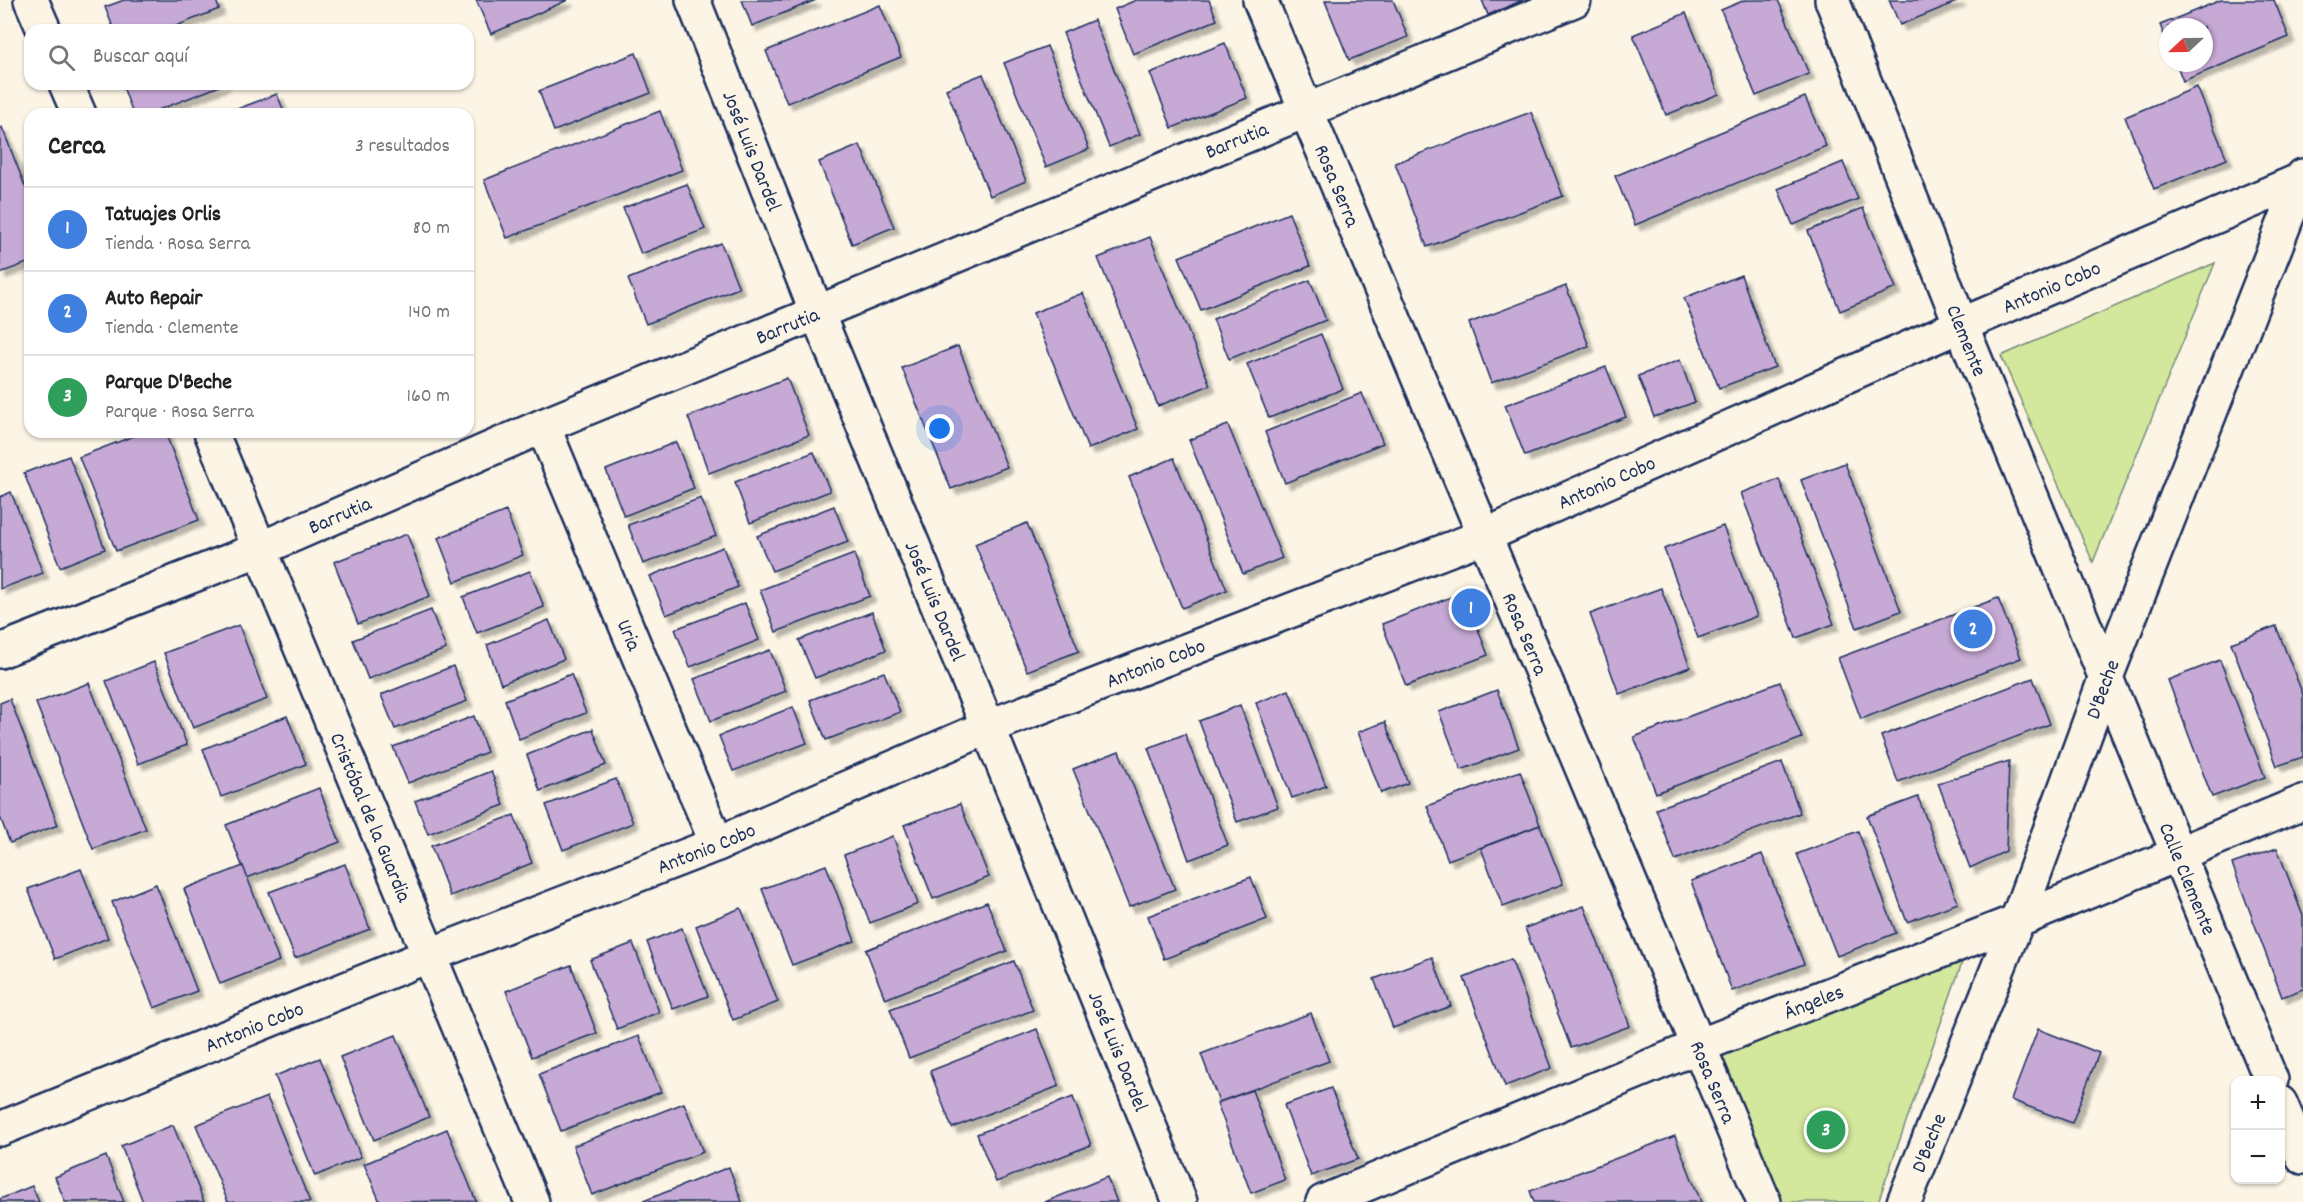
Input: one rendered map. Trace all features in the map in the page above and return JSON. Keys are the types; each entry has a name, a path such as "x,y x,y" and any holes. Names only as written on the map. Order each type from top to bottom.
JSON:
{"street":[{"path":"32,0 42,24"},
{"name":"José Luis Dardel","path":"693,0 817,313 988,726 1180,1202"},
{"name":"Rosa Serra","path":"1260,0 1764,1202"},
{"name":"Barrutia","path":"0,651 260,549 543,426 1574,0"},
{"name":"Clemente","path":"1832,0 1961,326 2106,677"},
{"path":"69,90 76,108"},
{"name":"Antonio Cobo","path":"0,1129 430,956 717,844 988,726 1484,536 2303,178"},
{"name":"D'Beche","path":"1904,1202 2017,921 2106,677 2303,178"},
{"name":"Uria","path":"543,426 717,844"},
{"name":"Cristóbal de la Guardia","path":"214,438 532,1202"},
{"name":"Calle Clemente","path":"2106,677 2269,1076"},
{"name":"Ángeles","path":"1323,1202 1699,1047 2017,921 2303,802"},
{"path":"2285,1115 2303,1157"}],"green space":[{"path":"2215,263 2093,562 2001,356"},
{"path":"1964,957 1878,1202 1778,1202 1719,1058"}],"building":[{"path":"124,0 216,0 219,9 181,24 112,24 105,7"},
{"path":"476,0 568,0 491,34"},
{"path":"742,0 816,0 752,26"},
{"path":"1136,0 1209,0 1217,20 1133,54 1115,9"},
{"path":"1393,0 1408,37 1349,60 1325,1"},
{"path":"1482,0 1523,0 1488,15"},
{"path":"1745,0 1778,0 1809,74 1756,96 1721,10"},
{"path":"1889,0 1961,0 1900,25"},
{"path":"2221,0 2274,0 2289,37 2213,69 2213,18 2177,18"},
{"path":"880,5 901,57 787,103 766,51"},
{"path":"1686,13 1719,94 1666,115 1633,35"},
{"path":"1094,20 1140,134 1109,147 1063,33"},
{"path":"1225,43 1247,98 1172,128 1150,73"},
{"path":"1047,46 1089,149 1046,167 1004,63"},
{"path":"636,53 651,93 554,131 539,91"},
{"path":"2180,72 2205,72 2183,81"},
{"path":"983,74 1026,181 990,196 946,89"},
{"path":"2197,87 2227,159 2154,189 2125,117"},
{"path":"124,90 210,90 163,108 131,108"},
{"path":"277,94 283,108 240,108"},
{"path":"1805,97 1826,146 1635,225 1615,176"},
{"path":"660,111 682,170 507,238 484,180"},
{"path":"1531,112 1563,196 1427,247 1395,163"},
{"path":"2,127 24,184 24,264 0,273 0,128"},
{"path":"860,145 894,227 852,244 819,162"},
{"path":"1843,162 1858,199 1793,225 1778,189"},
{"path":"687,184 705,229 641,254 623,208"},
{"path":"1863,208 1896,288 1840,311 1808,231"},
{"path":"1289,213 1310,266 1201,310 1179,257"},
{"path":"1150,237 1210,385 1158,406 1098,258"},
{"path":"721,243 739,288 646,324 628,279"},
{"path":"1741,275 1775,367 1719,388 1684,298"},
{"path":"1310,280 1326,320 1229,359 1213,319"},
{"path":"1566,286 1589,346 1491,383 1469,323"},
{"path":"1083,293 1138,429 1088,449 1033,313"},
{"path":"1321,334 1343,389 1269,418 1247,364"},
{"path":"958,346 1007,467 951,489 902,368"},
{"path":"1680,360 1695,402 1654,417 1638,376"},
{"path":"1606,367 1626,417 1525,456 1505,405"},
{"path":"787,378 809,435 709,473 688,417"},
{"path":"1362,393 1383,443 1285,483 1265,432"},
{"path":"1228,425 1282,558 1243,574 1189,440"},
{"path":"128,438 167,438 199,520 116,551 79,457"},
{"path":"676,442 694,488 624,516 606,470"},
{"path":"814,452 830,491 750,523 735,482"},
{"path":"69,456 105,549 60,567 24,473"},
{"path":"1174,458 1227,590 1182,608 1129,477"},
{"path":"1845,463 1901,611 1857,628 1801,480"},
{"path":"1779,479 1834,624 1796,638 1741,493"},
{"path":"11,492 43,573 0,589 0,497"},
{"path":"701,498 716,536 643,564 628,525"},
{"path":"834,506 848,542 772,571 757,536"},
{"path":"506,511 523,555 455,582 438,538"},
{"path":"1027,523 1079,651 1027,671 975,544"},
{"path":"1723,526 1757,616 1698,638 1664,549"},
{"path":"407,534 430,596 358,624 334,562"},
{"path":"723,547 738,587 666,615 650,576"},
{"path":"854,554 870,596 776,632 760,590"},
{"path":"530,571 544,607 477,633 463,597"},
{"path":"1661,588 1690,667 1619,694 1590,614"},
{"path":"1464,592 1488,655 1406,686 1382,624"},
{"path":"1998,598 2021,658 1861,719 1838,658"},
{"path":"745,603 759,640 690,667 675,629"},
{"path":"431,610 446,649 368,679 353,640"},
{"path":"872,612 886,650 815,678 799,640"},
{"path":"549,620 564,659 501,684 487,645"},
{"path":"239,625 267,699 193,728 164,653"},
{"path":"2276,626 2303,695 2303,757 2277,766 2231,643"},
{"path":"770,650 786,691 711,721 694,679"},
{"path":"2220,660 2265,777 2212,797 2168,680"},
{"path":"154,662 187,745 138,764 106,681"},
{"path":"453,666 467,701 395,729 381,695"},
{"path":"884,672 900,712 826,740 810,700"},
{"path":"571,674 586,713 519,739 505,700"},
{"path":"2033,678 2050,724 1898,782 1881,736"},
{"path":"1780,682 1802,738 1656,793 1634,737"},
{"path":"89,683 146,829 93,849 36,703"},
{"path":"1289,690 1326,786 1292,798 1256,703"},
{"path":"1497,690 1519,748 1461,770 1439,712"},
{"path":"10,699 58,825 10,843 0,817 0,703"},
{"path":"1240,705 1278,807 1237,822 1199,721"},
{"path":"793,707 807,743 733,771 719,736"},
{"path":"287,716 306,764 221,797 203,749"},
{"path":"474,716 487,752 408,783 393,747"},
{"path":"1385,722 1408,783 1381,793 1358,732"},
{"path":"593,729 606,765 540,791 527,755"},
{"path":"1185,734 1228,845 1189,860 1148,748"},
{"path":"1119,751 1175,889 1129,907 1073,769"},
{"path":"2009,761 2006,851 1970,868 1938,783"},
{"path":"1782,762 1800,813 1675,860 1656,809"},
{"path":"491,771 504,805 428,834 415,801"},
{"path":"1520,771 1540,825 1448,860 1427,806"},
{"path":"616,779 633,823 563,850 546,805"},
{"path":"319,788 340,842 247,878 226,825"},
{"path":"1918,797 1958,903 1907,922 1867,816"},
{"path":"960,804 989,877 933,899 904,825"},
{"path":"514,815 532,863 450,896 431,846"},
{"path":"1540,825 1563,884 1503,907 1481,848"},
{"path":"1858,831 1896,933 1837,956 1797,854"},
{"path":"893,836 918,904 870,923 844,855"},
{"path":"2277,848 2303,916 2303,989 2282,997 2232,864"},
{"path":"1762,854 1804,964 1732,991 1691,881"},
{"path":"345,864 370,929 295,958 269,892"},
{"path":"826,865 855,941 792,965 762,889"},
{"path":"243,866 279,961 220,984 184,889"},
{"path":"81,869 108,938 55,959 28,889"},
{"path":"1251,877 1267,919 1164,959 1148,916"},
{"path":"156,884 197,991 154,1008 112,902"},
{"path":"987,902 1007,951 885,999 866,950"},
{"path":"1584,906 1630,1026 1571,1048 1525,928"},
{"path":"741,908 778,1002 733,1020 696,926"},
{"path":"682,928 708,996 673,1009 647,942"},
{"path":"633,943 659,1012 617,1029 590,960"},
{"path":"1432,957 1451,1006 1393,1028 1374,979"},
{"path":"1511,959 1552,1068 1505,1086 1464,978"},
{"path":"1014,961 1033,1010 909,1058 890,1009"},
{"path":"571,965 597,1033 532,1057 506,991"},
{"path":"1311,1013 1329,1061 1219,1102 1201,1054"},
{"path":"1037,1029 1059,1086 952,1128 930,1071"},
{"path":"2038,1029 2099,1053 2072,1123 2011,1100"},
{"path":"396,1035 429,1117 374,1140 340,1057"},
{"path":"639,1036 661,1092 561,1131 539,1074"},
{"path":"320,1058 361,1157 315,1176 275,1076"},
{"path":"1331,1088 1358,1159 1311,1176 1284,1105"},
{"path":"1252,1090 1285,1180 1251,1193 1217,1103"},
{"path":"267,1097 310,1202 228,1202 196,1125"},
{"path":"1073,1097 1091,1145 996,1182 977,1134"},
{"path":"684,1103 703,1152 592,1195 573,1146"},
{"path":"173,1125 204,1202 143,1202 121,1146"},
{"path":"447,1129 476,1201 380,1202 364,1164"},
{"path":"1675,1136 1701,1202 1534,1202 1530,1191"},
{"path":"106,1156 124,1202 65,1202 55,1177"},
{"path":"729,1167 742,1202 641,1202"},
{"path":"1107,1177 1117,1202 1045,1202"},
{"path":"32,1186 39,1202 0,1202 0,1199"}],"place":[{"name":"Tatuajes Orlis","path":"1471,608"},
{"name":"Auto Repair","path":"1973,629"},
{"name":"Parque D'Beche","path":"1826,1130"}]}
